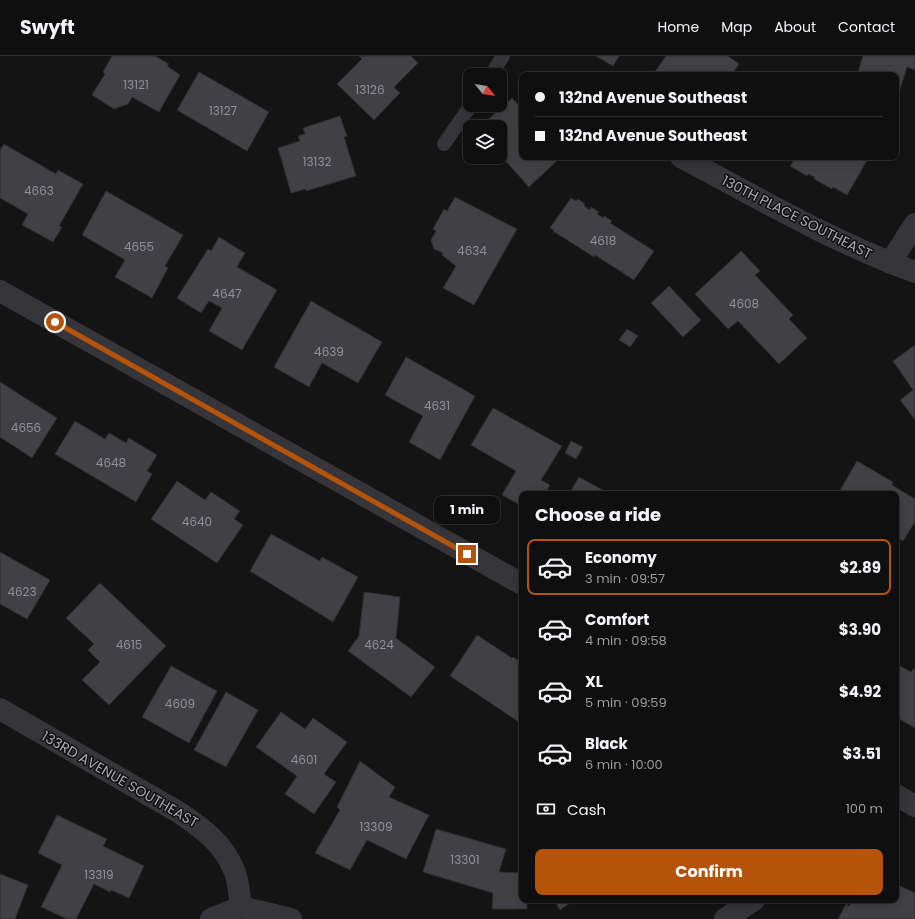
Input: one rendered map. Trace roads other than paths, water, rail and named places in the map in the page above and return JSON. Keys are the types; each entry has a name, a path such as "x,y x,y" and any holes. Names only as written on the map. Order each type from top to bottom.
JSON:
{"street":[{"name":"130TH PLACE SOUTHEAST","path":"687,160 837,240 915,272"},
{"path":"890,263 915,224"},
{"path":"0,291 519,582"},
{"name":"133RD AVENUE SOUTHEAST","path":"0,709 180,813 207,831 224,850 235,871 241,907"},
{"path":"899,797 915,806"},
{"path":"725,919 749,903"},
{"path":"211,919 241,907 292,919"}],"lane":[{"path":"495,68 503,56"},
{"path":"444,144 466,112"}]}
